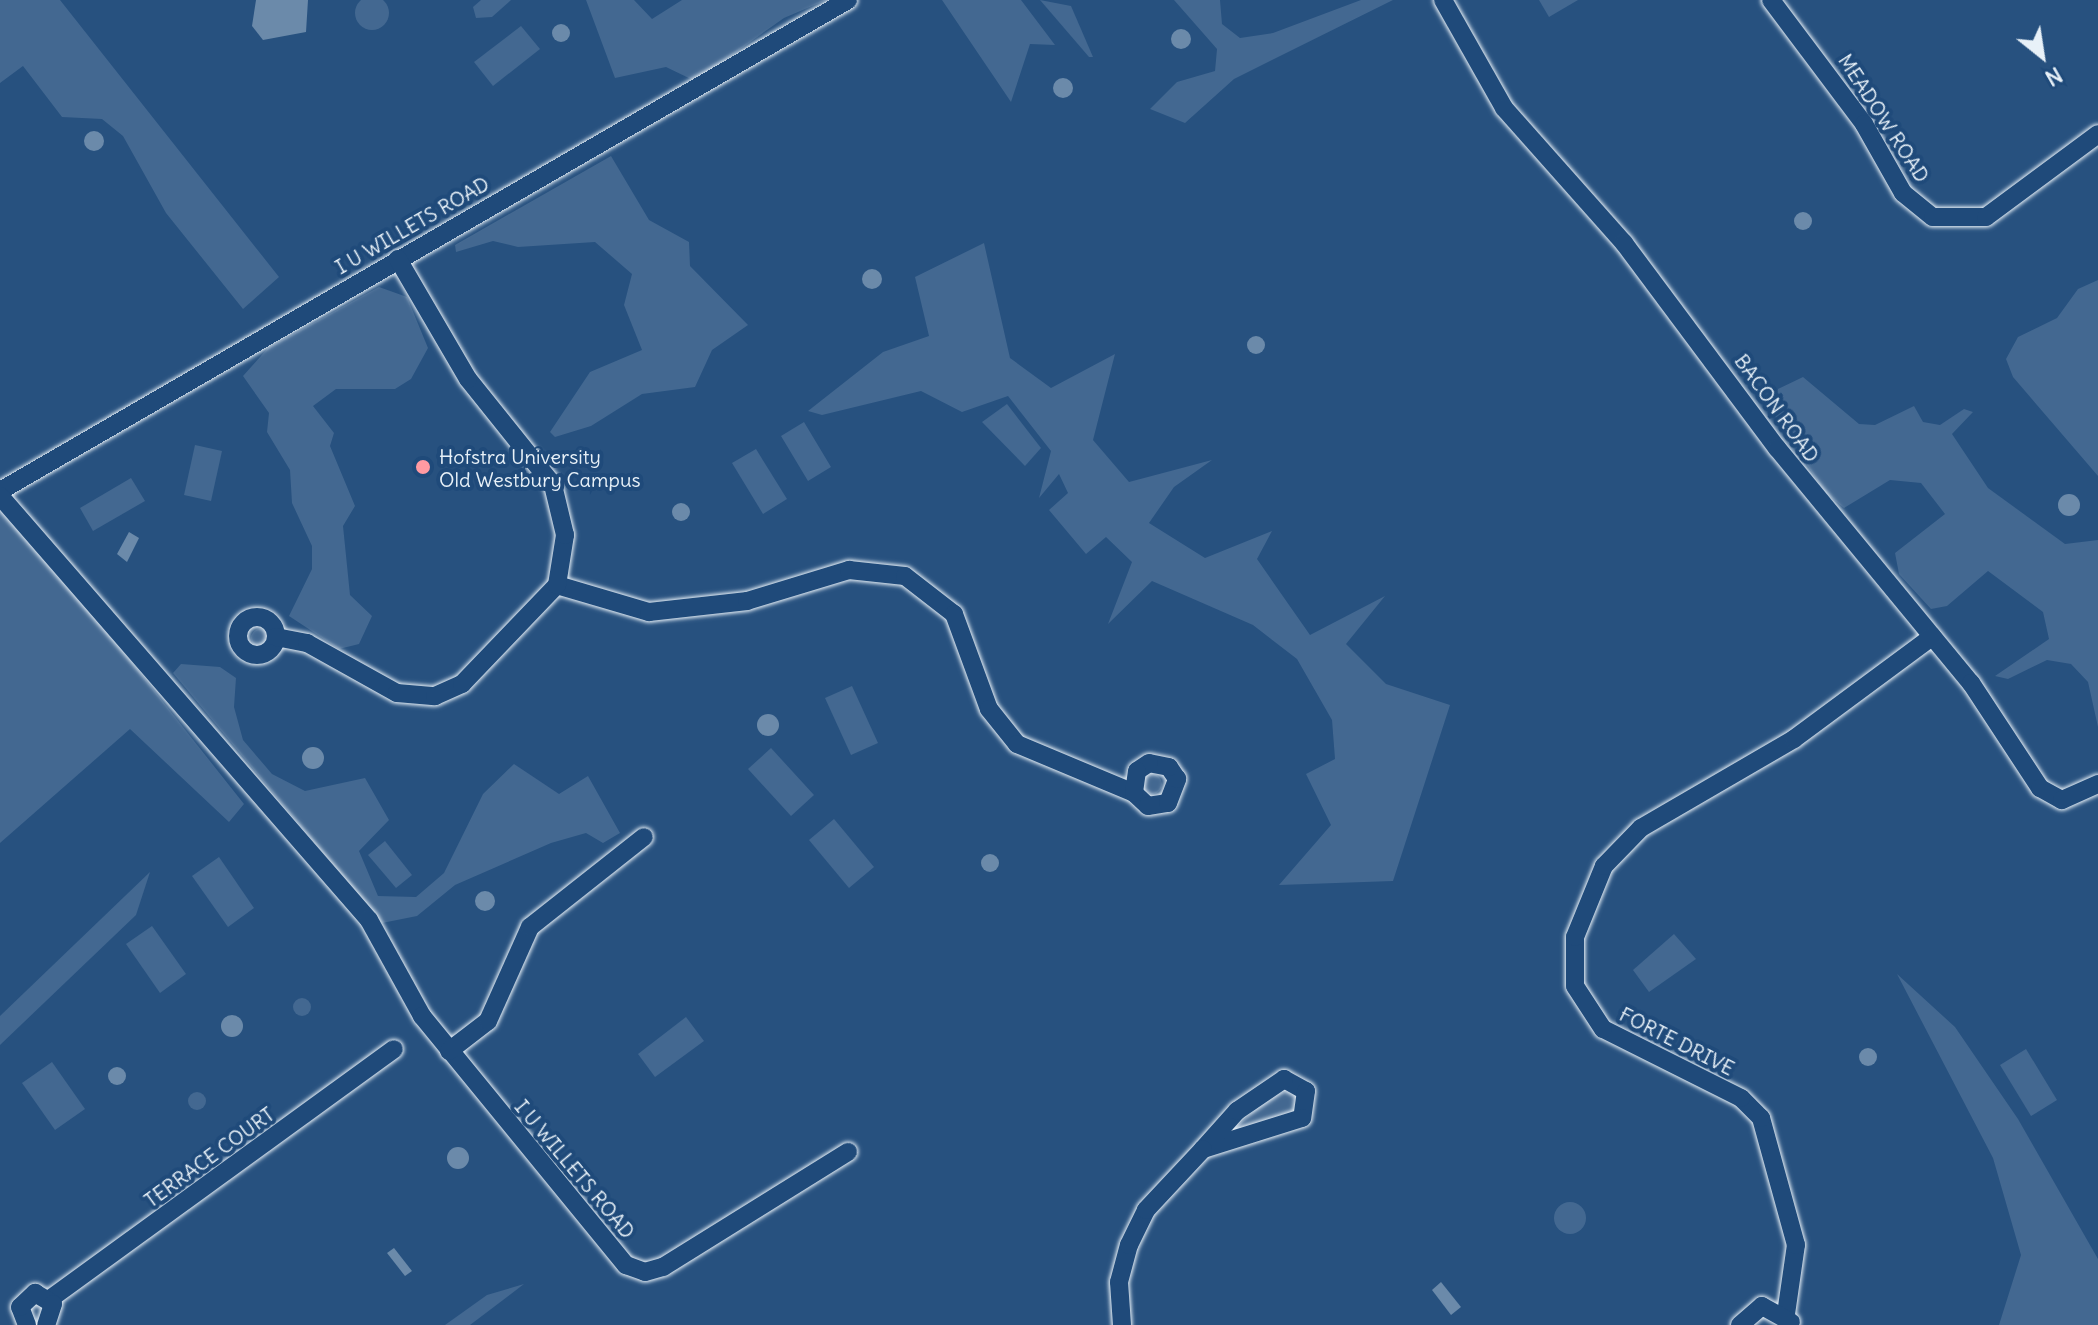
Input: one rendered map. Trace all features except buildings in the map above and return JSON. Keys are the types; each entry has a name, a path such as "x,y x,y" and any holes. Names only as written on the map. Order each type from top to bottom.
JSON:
{"street":[{"name":"I U WILLETS ROAD","path":"848,0 398,259 0,494 369,920 406,994 620,1259 638,1271 674,1261 848,1152"},
{"name":"BACON ROAD","path":"1443,0 1504,108 1624,243 1777,448 1932,637 2040,788 2062,800 2098,784"},
{"name":"MEADOW ROAD","path":"1771,0 1864,124 1903,193 1933,217 1986,217 2098,134"},
{"path":"276,637 307,643 397,693 435,696 462,684 557,585 565,535 553,485 468,379 398,259"},
{"path":"557,585 649,612 747,601 849,570 905,576 954,614 989,709 1009,737 1042,759 1134,793"},
{"name":"FORTE DRIVE","path":"1740,1325 1762,1306 1789,1320 1796,1245 1761,1118 1741,1098 1603,1029 1575,986 1575,937 1604,866 1638,831 1794,739 1932,637"},
{"path":"449,1051 488,1021 530,927 644,837"},
{"name":"TERRACE COURT","path":"18,1323 25,1298 50,1299 394,1049"},
{"path":"1122,1325 1119,1282 1129,1245 1146,1210 1203,1149 1270,1085 1292,1079 1306,1091 1308,1112 1290,1126 1203,1149"},
{"path":"46,1325 53,1316 50,1299"}],"shaded area":[{"path":"372,-4 384,1 389,13 384,25 372,30 360,25 355,13 360,1"},
{"path":"0,0 60,0 279,277 243,309 166,213 123,136 102,119 62,117 23,66 0,83"},
{"path":"256,0 308,0 306,32 263,40 252,26"},
{"path":"481,0 511,0 492,17 476,18 473,7"},
{"path":"586,0 634,0 652,19 682,0 826,0 784,18 695,81 666,67 615,78"},
{"path":"942,0 1021,0 1055,45 1030,44 1011,102"},
{"path":"1040,0 1071,6 1093,57 1089,57"},
{"path":"1174,0 1220,0 1222,24 1240,38 1273,33 1361,0 1393,0 1234,79 1185,123 1150,109 1177,82 1215,71 1217,49"},
{"path":"1539,0 1578,0 1549,17"},
{"path":"557,24 565,24 570,33 568,40 557,42 552,37 552,29"},
{"path":"521,26 540,49 493,86 474,62"},
{"path":"1177,29 1185,29 1191,39 1185,49 1177,49 1171,43 1171,35"},
{"path":"1063,78 1070,81 1073,88 1070,95 1063,98 1056,95 1053,88 1056,81"},
{"path":"94,131 101,134 104,141 101,148 94,151 87,148 84,141 87,134"},
{"path":"611,156 649,220 689,242 690,266 748,325 712,350 695,387 642,394 591,426 555,437 550,432 590,372 642,350 624,305 632,274 595,242 518,247 493,241 456,252 455,245"},
{"path":"1803,212 1812,221 1803,230 1794,221"},
{"path":"984,243 1010,358 1051,388 1115,354 1093,440 1129,482 1212,460 1174,487 1149,523 1205,558 1272,531 1257,559 1310,635 1385,596 1346,644 1386,684 1450,705 1393,881 1279,885 1331,825 1306,774 1335,759 1332,720 1297,659 1253,625 1152,581 1108,624 1132,562 1106,537 1086,554 1049,510 1068,493 1059,474 1039,498 1051,451 1008,396 962,412 921,391 822,415 808,411 883,352 929,336 915,277"},
{"path":"872,269 879,272 882,279 879,286 872,289 865,286 862,279 865,272"},
{"path":"2098,280 2098,476 2013,377 2006,359 2018,337 2057,318 2078,289"},
{"path":"379,287 407,297 428,348 411,379 395,389 336,389 313,406 334,433 330,446 355,506 343,526 350,595 372,616 359,644 339,649 289,616 312,569 312,546 292,503 290,470 267,432 269,413 243,376 268,348"},
{"path":"1252,336 1260,336 1265,345 1263,352 1252,354 1247,349 1247,341"},
{"path":"1803,377 1859,424 1875,425 1914,406 1923,422 1940,425 1964,409 1973,412 1952,434 1988,488 2065,544 2098,540 2098,727 2088,682 2071,664 2047,660 2008,679 1995,676 2049,639 2043,612 1988,571 1947,606 1931,609 1899,574 1895,553 1945,514 1921,483 1890,480 1844,508 1825,492 1770,409 1778,389"},
{"path":"1007,404 1041,448 1025,466 982,422"},
{"path":"804,422 831,467 808,481 781,436"},
{"path":"195,445 222,451 211,501 184,495"},
{"path":"756,449 787,499 763,514 732,463"},
{"path":"131,478 145,501 93,531 80,508"},
{"path":"2069,494 2077,497 2080,505 2077,513 2069,516 2061,513 2058,505 2061,497"},
{"path":"0,496 244,804 229,822 130,729 0,843"},
{"path":"681,503 690,512 681,521 672,512"},
{"path":"129,532 139,538 127,562 117,554"},
{"path":"260,629 269,638 260,647 251,638"},
{"path":"181,664 220,667 236,678 234,707 243,740 272,774 305,791 365,778 389,820 359,851 378,896 416,897 444,873 483,794 514,764 559,794 588,776 620,833 603,843 586,833 551,843 455,885 417,916 382,923 173,673"},
{"path":"852,686 878,743 851,755 825,698"},
{"path":"768,714 776,717 779,725 776,733 768,736 760,733 757,725 760,717"},
{"path":"313,747 321,750 324,758 321,766 313,769 305,766 302,758 305,750"},
{"path":"771,748 814,795 791,816 748,769"},
{"path":"1152,774 1159,777 1162,784 1159,791 1152,794 1145,791 1142,784 1145,777"},
{"path":"834,819 874,867 849,888 809,840"},
{"path":"385,841 412,875 396,888 368,855"},
{"path":"990,854 999,863 990,872 981,863"},
{"path":"219,857 254,908 228,927 192,876"},
{"path":"150,872 136,915 0,1045 0,1016"},
{"path":"485,891 492,894 495,901 492,908 485,911 478,908 475,901 478,894"},
{"path":"152,926 186,974 160,993 126,944"},
{"path":"1674,934 1696,959 1649,992 1633,970"},
{"path":"1897,974 1955,1027 2018,1119 2098,1259 2098,1325 1999,1325 2021,1255 1993,1158"},
{"path":"298,998 306,998 311,1007 309,1014 298,1016 293,1011 293,1003"},
{"path":"232,1015 240,1018 243,1026 240,1034 232,1037 224,1034 221,1026 224,1018"},
{"path":"686,1017 704,1041 655,1077 638,1054"},
{"path":"1868,1048 1877,1057 1868,1066 1859,1057"},
{"path":"2026,1049 2057,1100 2031,1116 2000,1065"},
{"path":"52,1062 85,1109 55,1130 22,1083"},
{"path":"117,1067 126,1076 117,1085 108,1076"},
{"path":"1295,1090 1302,1109 1229,1133 1273,1095"},
{"path":"197,1092 206,1101 197,1110 188,1101"},
{"path":"458,1147 466,1150 469,1158 466,1166 458,1169 450,1166 447,1158 450,1150"},
{"path":"1570,1202 1581,1207 1586,1218 1581,1229 1570,1234 1559,1229 1554,1218 1559,1207"},
{"path":"394,1248 412,1271 405,1276 387,1253"},
{"path":"1441,1282 1461,1307 1451,1315 1432,1290"},
{"path":"524,1284 470,1325 445,1325 487,1295"}],"place":[{"name":"Hofstra University Old Westbury Campus","path":"423,467"}]}
